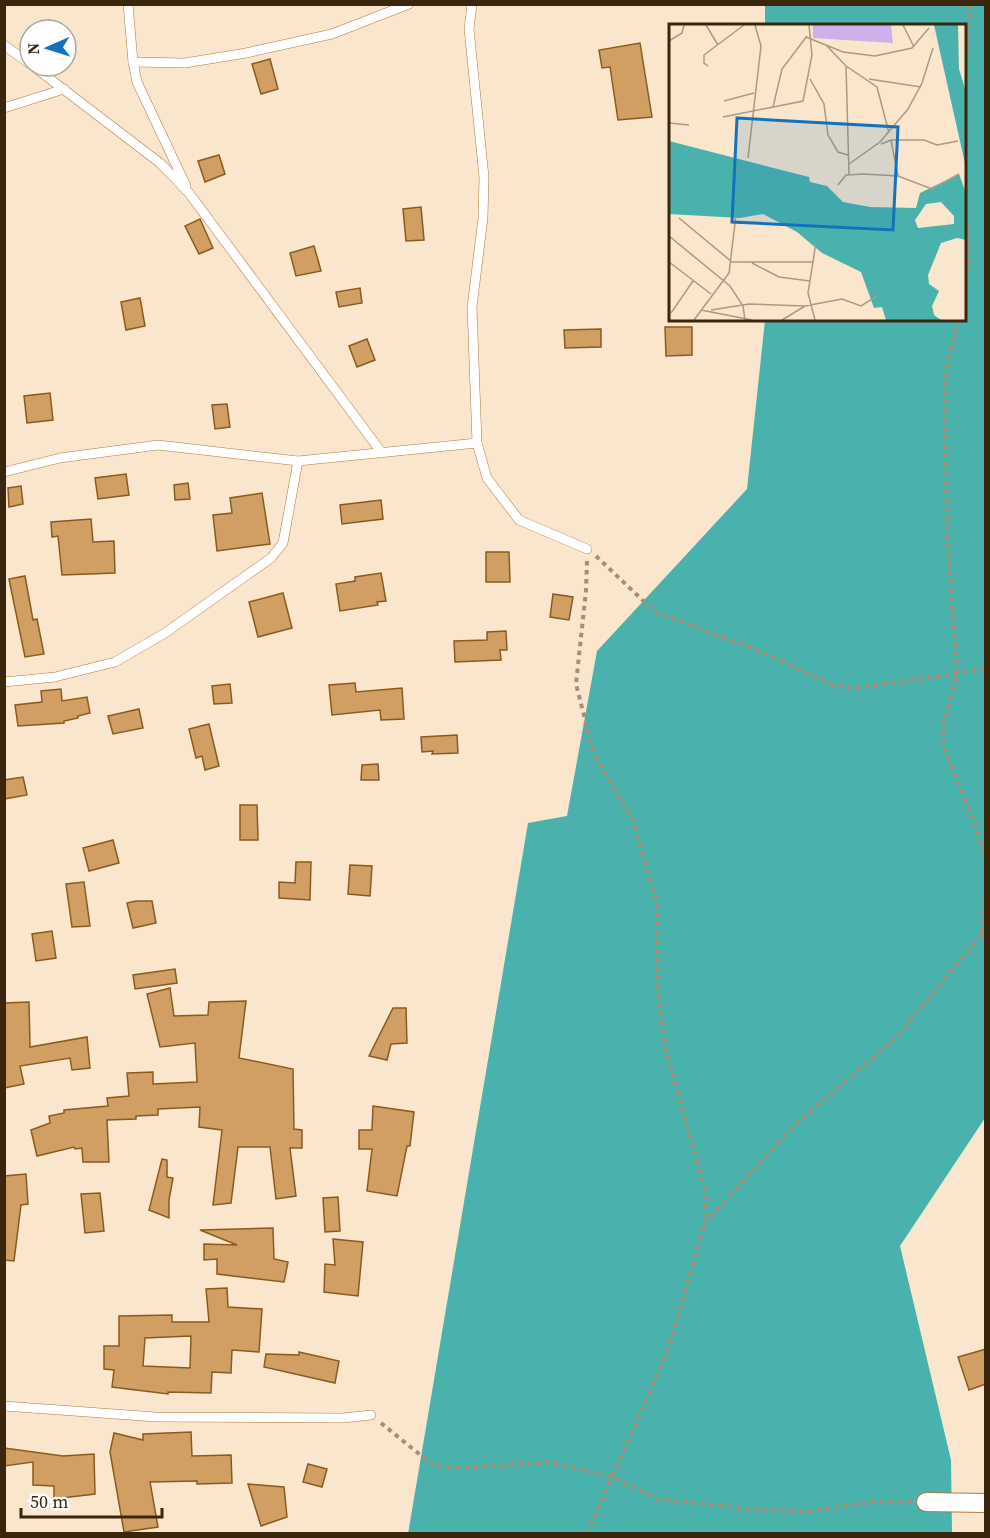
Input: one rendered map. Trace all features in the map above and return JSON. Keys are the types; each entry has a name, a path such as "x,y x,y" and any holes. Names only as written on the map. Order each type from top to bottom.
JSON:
{"street":[{"path":"926,1502 986,1503"}],"lane":[{"path":"128,4 137,82 189,193"},
{"path":"133,62 185,63 246,53 332,34 409,4"},
{"path":"472,4 469,29 484,177 483,218 472,307 477,443 487,478 519,520 587,549"},
{"path":"4,45 18,55"},
{"path":"49,78 160,163 189,193 382,453"},
{"path":"4,108 64,89"},
{"path":"4,472 60,458 158,445 298,461 477,443"},
{"path":"4,682 55,677 115,662 165,633 271,558 283,543 298,461"},
{"path":"4,1406 168,1418 343,1418 371,1415"}],"path":[{"path":"966,61 970,4"},
{"path":"966,216 969,262 966,282"},
{"path":"958,321 947,366 945,386 947,530 957,674 943,727 943,745 978,829 986,864"},
{"path":"587,549 655,612 762,652 832,685 852,688 986,668"},
{"path":"587,549 586,590 576,684 594,755 633,820 658,907 657,983 666,1050 705,1189 705,1223 668,1351 587,1533"},
{"path":"705,1223 795,1125 896,1038 984,932 986,876"},
{"path":"371,1415 434,1466 462,1468 548,1462 611,1478 658,1499 755,1510 810,1510 873,1502 926,1502"}],"water":[{"path":"765,5 985,5 985,1118 900,1246 951,1460 952,1533 408,1534 528,823 567,816 597,651 747,489 765,321 966,321 966,24 765,24"}],"building":[{"path":"640,43 652,117 618,120 610,67 602,68 599,50"},
{"path":"270,59 278,89 261,94 252,64"},
{"path":"219,155 225,174 205,182 198,161"},
{"path":"421,207 424,240 406,241 403,209"},
{"path":"200,219 213,248 199,254 185,226"},
{"path":"314,246 321,271 296,276 290,253"},
{"path":"360,288 362,303 339,307 336,292"},
{"path":"140,298 145,326 126,330 121,302"},
{"path":"665,327 692,327 692,355 666,356"},
{"path":"601,329 601,347 565,348 564,330"},
{"path":"367,339 375,360 357,367 349,346"},
{"path":"50,393 53,420 27,423 24,396"},
{"path":"227,404 230,427 215,429 212,405"},
{"path":"126,474 129,495 98,499 95,478"},
{"path":"188,483 190,499 175,500 174,485"},
{"path":"21,486 23,504 9,507 8,488"},
{"path":"262,493 270,544 217,551 213,515 232,513 230,498"},
{"path":"381,500 383,519 342,524 340,505"},
{"path":"91,519 93,542 114,541 115,573 62,575 58,536 52,537 51,522"},
{"path":"486,552 509,552 510,582 486,582"},
{"path":"381,573 386,601 377,602 378,605 340,611 336,584 355,581 355,577"},
{"path":"25,576 33,620 37,619 44,654 25,657 9,579"},
{"path":"283,593 292,628 258,637 249,602"},
{"path":"553,594 573,597 569,620 550,617"},
{"path":"506,631 507,650 500,650 501,660 455,662 454,641 487,640 487,632"},
{"path":"355,683 356,692 402,688 404,719 381,720 380,710 332,715 329,685"},
{"path":"230,684 232,703 214,704 212,686"},
{"path":"61,689 62,701 87,697 90,713 64,721 64,723 18,726 15,705 42,702 41,691"},
{"path":"139,709 143,728 113,734 108,716"},
{"path":"209,724 219,766 205,770 202,756 196,758 189,729"},
{"path":"457,735 458,753 422,752 421,737"},
{"path":"378,764 379,780 361,780 362,765"},
{"path":"23,777 27,795 4,799 4,780"},
{"path":"240,805 257,805 258,840 240,840"},
{"path":"113,840 119,863 89,871 83,848"},
{"path":"296,862 311,862 310,900 279,898 279,882 295,883"},
{"path":"350,865 372,866 370,896 348,894"},
{"path":"84,882 90,926 72,927 66,884"},
{"path":"152,901 156,923 133,928 127,903"},
{"path":"52,931 56,958 36,961 32,934"},
{"path":"175,969 177,983 135,989 133,975"},
{"path":"170,988 174,1016 208,1015 209,1002 246,1001 239,1058 293,1069 294,1129 302,1130 302,1148 290,1148 296,1196 276,1199 270,1147 238,1147 231,1203 213,1205 222,1130 199,1127 200,1107 158,1109 158,1115 136,1116 136,1119 107,1120 109,1162 83,1162 82,1148 75,1149 74,1147 37,1156 31,1130 50,1123 49,1116 64,1113 64,1110 108,1106 107,1098 129,1096 127,1073 153,1072 153,1084 197,1082 195,1043 160,1047 147,994"},
{"path":"29,1002 30,1047 87,1037 90,1068 72,1070 70,1058 20,1066 24,1084 4,1088 5,1003"},
{"path":"393,1008 406,1008 407,1043 391,1044 387,1060 369,1056"},
{"path":"373,1106 414,1112 410,1146 407,1146 397,1196 367,1191 372,1149 359,1149 359,1130 372,1130"},
{"path":"162,1159 167,1160 167,1177 173,1178 169,1218 149,1210"},
{"path":"26,1174 28,1204 21,1205 14,1261 4,1260 4,1176"},
{"path":"100,1193 104,1231 85,1233 81,1194"},
{"path":"338,1197 340,1231 325,1232 323,1198"},
{"path":"273,1228 274,1259 288,1262 284,1282 217,1274 217,1259 204,1260 204,1244 237,1245 200,1230"},
{"path":"333,1239 363,1242 358,1296 324,1292 325,1264 335,1265"},
{"path":"227,1288 228,1307 262,1309 259,1352 232,1350 231,1373 212,1372 211,1393 168,1392 168,1394 112,1387 114,1370 104,1369 104,1346 119,1346 119,1316 172,1315 172,1322 209,1322 206,1289","holes":["191,1336 190,1368 143,1366 145,1338"]},
{"path":"986,1349 986,1384 969,1390 958,1357"},
{"path":"299,1352 339,1361 335,1383 264,1367 266,1354 299,1355"},
{"path":"191,1432 192,1456 231,1455 232,1483 150,1482 158,1527 124,1532 110,1452 114,1433 143,1440 143,1434"},
{"path":"4,1448 63,1456 94,1454 95,1494 54,1499 54,1486 33,1485 33,1462 4,1466"},
{"path":"308,1464 327,1469 322,1487 303,1482"},
{"path":"248,1484 284,1487 287,1517 261,1526"}]}
